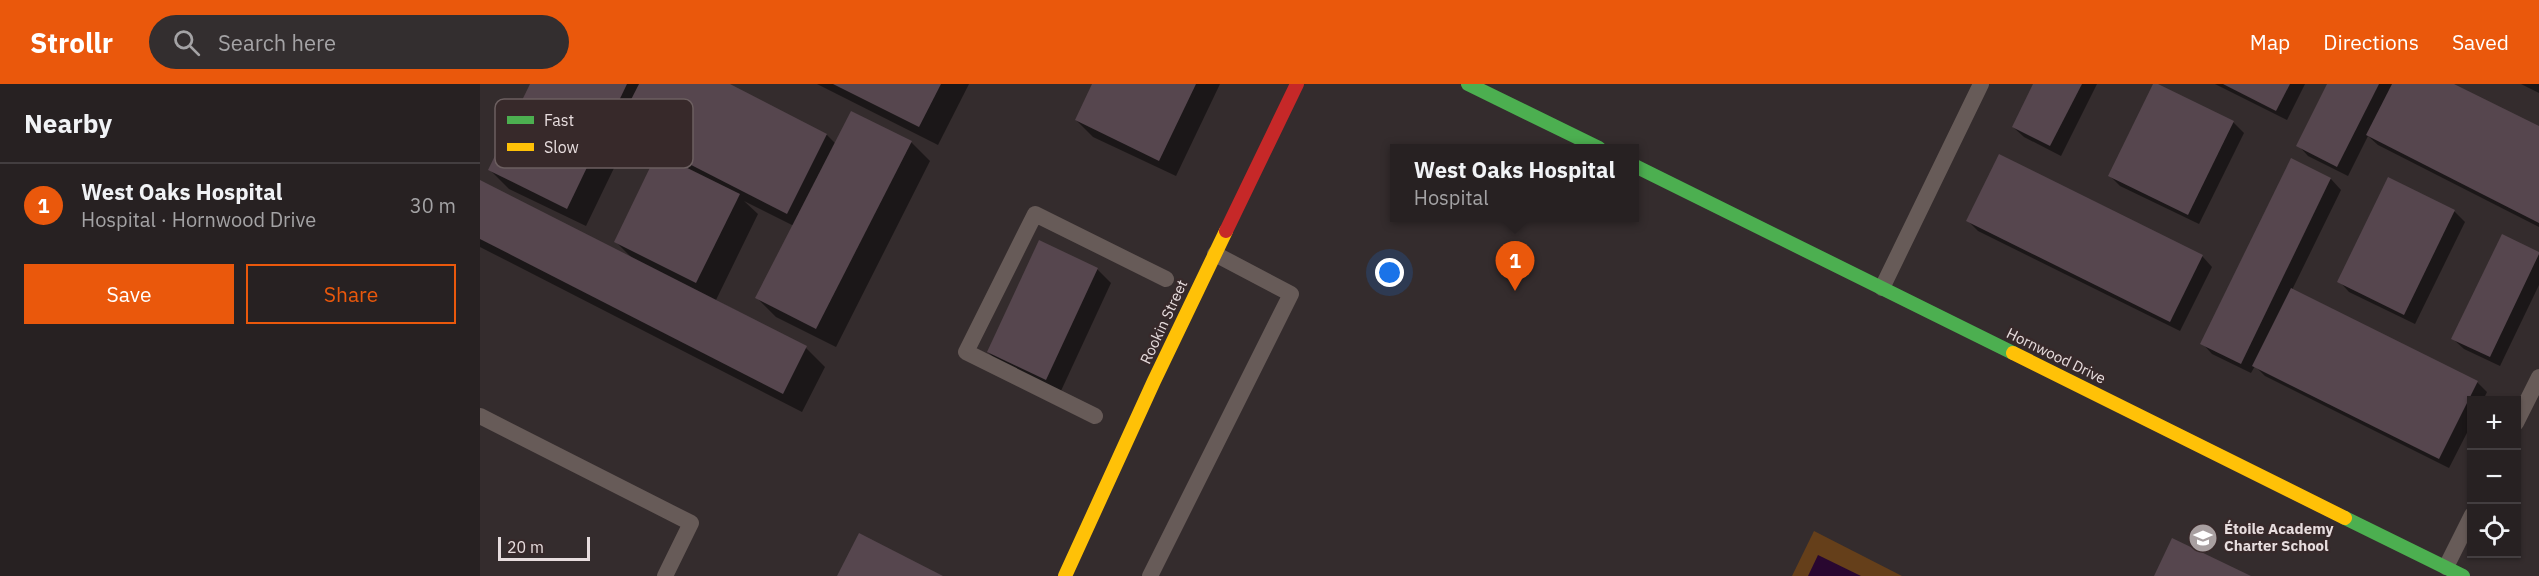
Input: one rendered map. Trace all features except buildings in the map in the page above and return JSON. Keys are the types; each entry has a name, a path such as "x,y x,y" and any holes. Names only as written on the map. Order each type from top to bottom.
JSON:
{"street":[{"name":"Rookin Street","path":"1065,576 1215,254 1298,84"},
{"path":"1468,84 1591,144"},
{"name":"Hornwood Drive","path":"1639,168 2463,576"}],"lane":[{"path":"1882,288 1981,84"},
{"path":"1095,416 966,352 1035,214 1166,279"},
{"path":"1150,576 1291,294 1215,254"},
{"path":"2521,415 2539,377"},
{"path":"480,416 691,523 665,576"},
{"path":"2446,567 2467,525"}],"shaded area":[{"path":"1814,531 1902,576 1792,576"},
{"path":"1818,555 1861,576 1808,576"}],"traffic: fast":[{"path":"1468,84 1591,144"},
{"path":"1639,168 2013,353"},
{"path":"2345,518 2463,576"}],"traffic: slow":[{"path":"1065,576 1154,381 1226,231"},
{"path":"2013,353 2345,518"}],"traffic: jam":[{"path":"1226,231 1297,84"}],"place":[{"name":"West Oaks Hospital","path":"1515,291"},
{"name":"Étoile Academy Charter School","path":"2203,538"}]}
